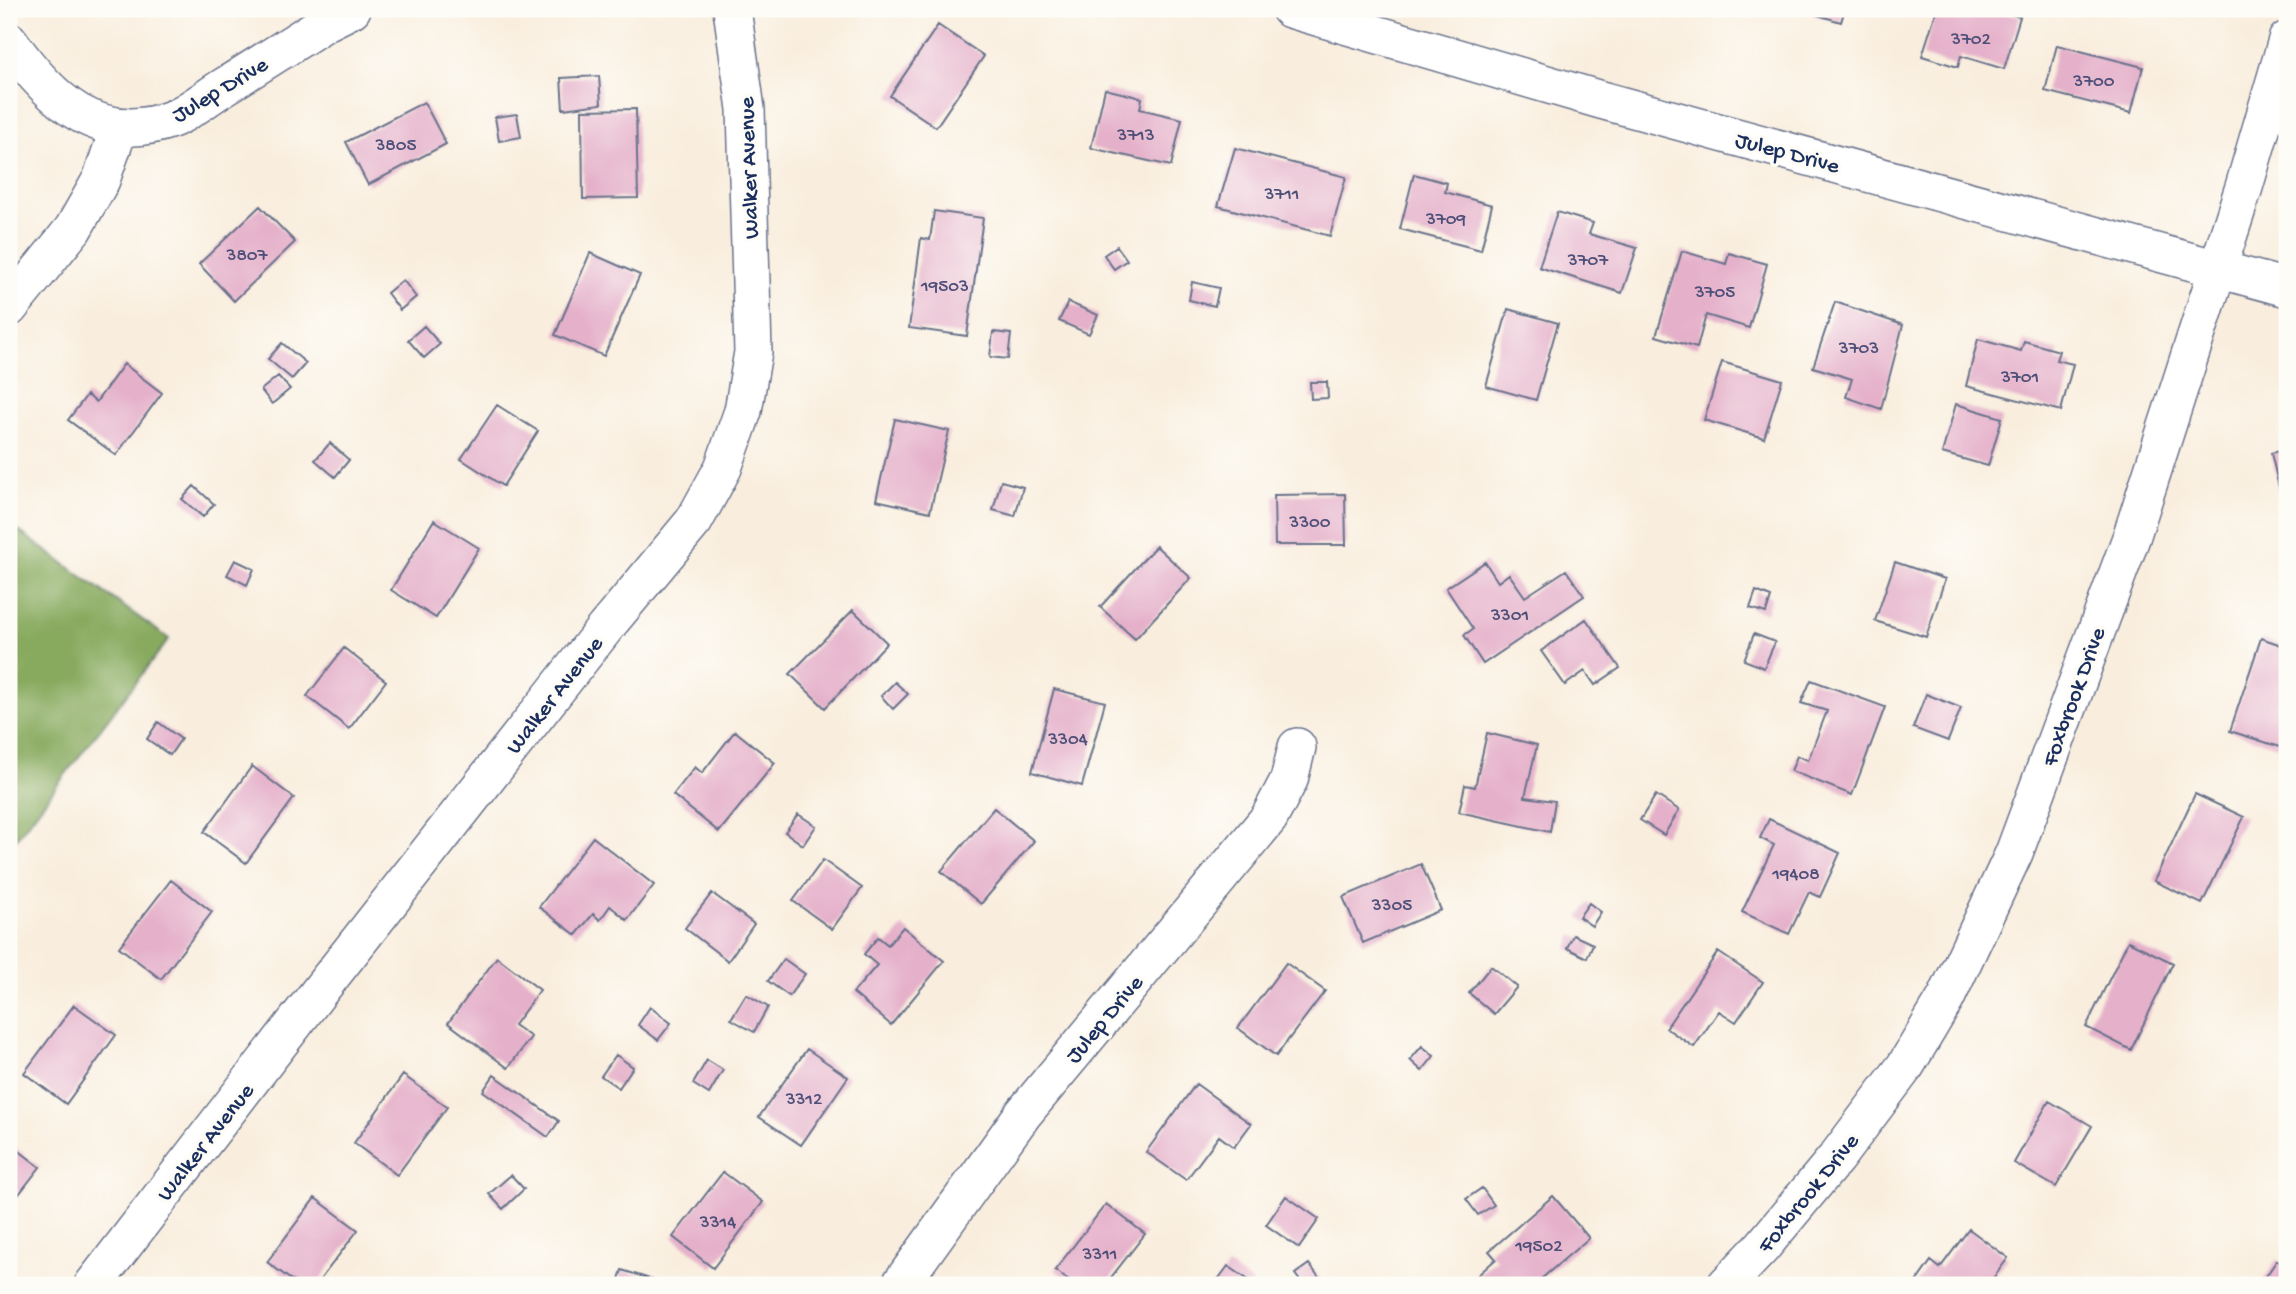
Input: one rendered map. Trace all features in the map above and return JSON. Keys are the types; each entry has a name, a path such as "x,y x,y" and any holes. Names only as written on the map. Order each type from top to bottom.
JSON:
{"street":[{"name":"Julep Drive","path":"119,128 145,127 174,118 326,22 352,9"},
{"name":"Walker Avenue","path":"93,1285 588,649 694,521 723,468 743,411 753,352 746,109 732,9"},
{"name":"Julep Drive","path":"1290,9 1601,100 2287,288"},
{"name":"Foxbrook Drive","path":"1726,1285 1762,1247 1836,1158 1906,1065 1946,999 2014,853 2131,538 2287,40"},
{"path":"9,41 58,100 90,120 119,128 101,180 73,229 9,307"},
{"name":"Julep Drive","path":"900,1285 1023,1114 1269,818 1289,780 1297,747"}],"green space":[{"path":"9,524 169,639 9,848"}],"building":[{"path":"1797,9 1845,9 1841,22"},
{"path":"1937,9 1992,9 2020,17 2004,69 1961,56 1958,67 1922,56"},
{"path":"938,25 984,56 936,127 890,96"},
{"path":"2057,45 2143,67 2131,113 2045,91"},
{"path":"599,76 601,104 563,109 561,78"},
{"path":"1105,89 1142,98 1140,109 1182,119 1171,166 1091,148"},
{"path":"424,102 446,144 368,185 346,142"},
{"path":"636,109 638,198 583,199 582,110"},
{"path":"517,114 521,137 499,141 495,117"},
{"path":"1235,148 1346,177 1330,236 1218,206"},
{"path":"1414,174 1447,183 1445,192 1492,205 1481,250 1400,229"},
{"path":"260,206 295,242 234,301 199,264"},
{"path":"934,211 983,218 967,336 909,328 921,238 930,240"},
{"path":"1557,212 1593,223 1589,234 1637,248 1622,293 1539,267"},
{"path":"1117,246 1127,260 1114,269 1104,255"},
{"path":"1682,251 1726,264 1729,253 1767,264 1749,328 1706,315 1697,348 1656,336"},
{"path":"590,253 640,275 604,356 555,335"},
{"path":"403,280 416,297 400,310 387,293"},
{"path":"1192,282 1219,288 1215,306 1189,300"},
{"path":"1068,302 1098,315 1089,334 1059,321"},
{"path":"1835,302 1903,325 1881,409 1846,397 1852,379 1813,367"},
{"path":"1508,309 1558,323 1536,400 1486,386"},
{"path":"424,326 440,344 424,358 408,340"},
{"path":"993,332 1011,334 1008,359 990,357"},
{"path":"1978,339 2021,351 2024,341 2059,351 2056,360 2073,364 2061,411 1966,386"},
{"path":"282,343 306,363 292,379 268,359"},
{"path":"1722,362 1782,380 1764,438 1704,420"},
{"path":"124,364 162,393 116,455 68,420 87,395 96,402"},
{"path":"278,376 290,389 272,404 261,390"},
{"path":"1310,382 1327,382 1328,398 1311,399"},
{"path":"1956,404 2002,418 1988,466 1942,453"},
{"path":"497,405 538,431 503,486 461,459"},
{"path":"895,419 949,431 930,512 876,500"},
{"path":"330,443 349,460 335,477 315,460"},
{"path":"2287,449 2287,503 2283,504 2271,453"},
{"path":"1001,481 1023,487 1015,516 993,510"},
{"path":"194,486 214,504 203,517 182,499"},
{"path":"1345,494 1346,545 1275,545 1274,495"},
{"path":"434,520 479,548 436,618 391,590"},
{"path":"1156,546 1191,578 1135,639 1100,607"},
{"path":"235,560 254,569 247,585 227,575"},
{"path":"1485,562 1498,582 1509,574 1525,597 1566,570 1584,596 1483,664 1464,635 1473,629 1446,588"},
{"path":"1895,562 1945,579 1926,637 1875,621"},
{"path":"1756,591 1771,597 1766,613 1750,608"},
{"path":"853,610 887,643 825,708 790,674"},
{"path":"1586,619 1620,668 1595,685 1585,671 1565,685 1541,651"},
{"path":"1754,634 1775,642 1764,668 1744,660"},
{"path":"2261,638 2287,647 2287,725 2280,747 2230,731"},
{"path":"344,648 386,681 349,729 307,696"},
{"path":"1811,680 1885,707 1852,795 1791,771 1797,756 1808,760 1827,711 1801,703"},
{"path":"895,682 908,694 893,709 881,696"},
{"path":"1054,689 1105,702 1082,786 1032,772"},
{"path":"1926,694 1961,708 1948,741 1913,728"},
{"path":"158,722 181,739 170,755 147,739"},
{"path":"735,731 775,763 719,832 673,795 695,767 702,773"},
{"path":"1487,733 1537,745 1525,797 1555,801 1550,832 1459,812 1465,785 1475,787"},
{"path":"252,766 294,798 246,863 204,832"},
{"path":"2195,794 2244,817 2202,904 2154,881"},
{"path":"1656,795 1679,810 1664,835 1640,820"},
{"path":"994,808 1034,841 981,904 941,871"},
{"path":"798,814 816,826 803,845 785,832"},
{"path":"1769,819 1840,853 1820,897 1809,892 1789,934 1742,912 1774,845 1760,838"},
{"path":"593,837 654,885 627,920 610,906 600,920 593,914 576,935 539,907"},
{"path":"823,860 862,888 832,929 793,901"},
{"path":"1421,864 1441,910 1363,943 1343,897"},
{"path":"171,880 212,912 161,979 119,947"},
{"path":"712,893 754,924 728,961 685,928"},
{"path":"1589,903 1601,912 1592,926 1579,917"},
{"path":"903,927 944,961 891,1025 853,993 877,965 864,954 878,937 888,945"},
{"path":"1573,935 1593,944 1587,958 1567,948"},
{"path":"2128,941 2173,963 2131,1050 2086,1027"},
{"path":"1718,952 1763,982 1736,1022 1719,1011 1694,1047 1666,1028"},
{"path":"497,957 540,990 514,1025 531,1037 508,1068 448,1023"},
{"path":"784,959 805,974 789,996 768,981"},
{"path":"1286,963 1325,991 1276,1056 1238,1028"},
{"path":"1491,966 1517,987 1494,1014 1469,993"},
{"path":"746,994 768,1007 754,1032 731,1019"},
{"path":"74,1005 116,1035 66,1104 24,1073"},
{"path":"650,1007 671,1023 658,1040 638,1025"},
{"path":"1422,1046 1434,1056 1422,1071 1410,1060"},
{"path":"807,1049 848,1077 801,1145 759,1117"},
{"path":"616,1055 633,1067 619,1088 601,1076"},
{"path":"707,1060 723,1070 709,1094 693,1084"},
{"path":"403,1075 447,1107 397,1175 354,1143"},
{"path":"494,1075 559,1121 548,1137 483,1091"},
{"path":"1196,1084 1251,1124 1234,1147 1219,1136 1186,1180 1146,1152"},
{"path":"2049,1101 2092,1126 2056,1187 2014,1163"},
{"path":"9,1143 40,1167 19,1194 9,1186"},
{"path":"723,1172 763,1202 713,1268 673,1237"},
{"path":"511,1175 524,1189 503,1209 489,1194"},
{"path":"1482,1188 1494,1205 1478,1215 1466,1199"},
{"path":"1286,1196 1319,1219 1299,1248 1266,1225"},
{"path":"1553,1196 1589,1238 1534,1285 1519,1285 1516,1282 1513,1285 1488,1285 1478,1275 1496,1259 1489,1251"},
{"path":"315,1198 358,1230 316,1285 298,1285 267,1262"},
{"path":"1106,1204 1145,1234 1105,1285 1074,1285 1055,1270"},
{"path":"1969,1229 2008,1258 1988,1285 1914,1285 1931,1261 1940,1268"},
{"path":"2277,1260 2287,1268 2287,1285 2260,1285"},
{"path":"1309,1264 1325,1285 1303,1285 1295,1274"},
{"path":"1228,1266 1253,1283 1252,1285 1214,1285"},
{"path":"622,1270 656,1281 655,1285 617,1285"}]}
